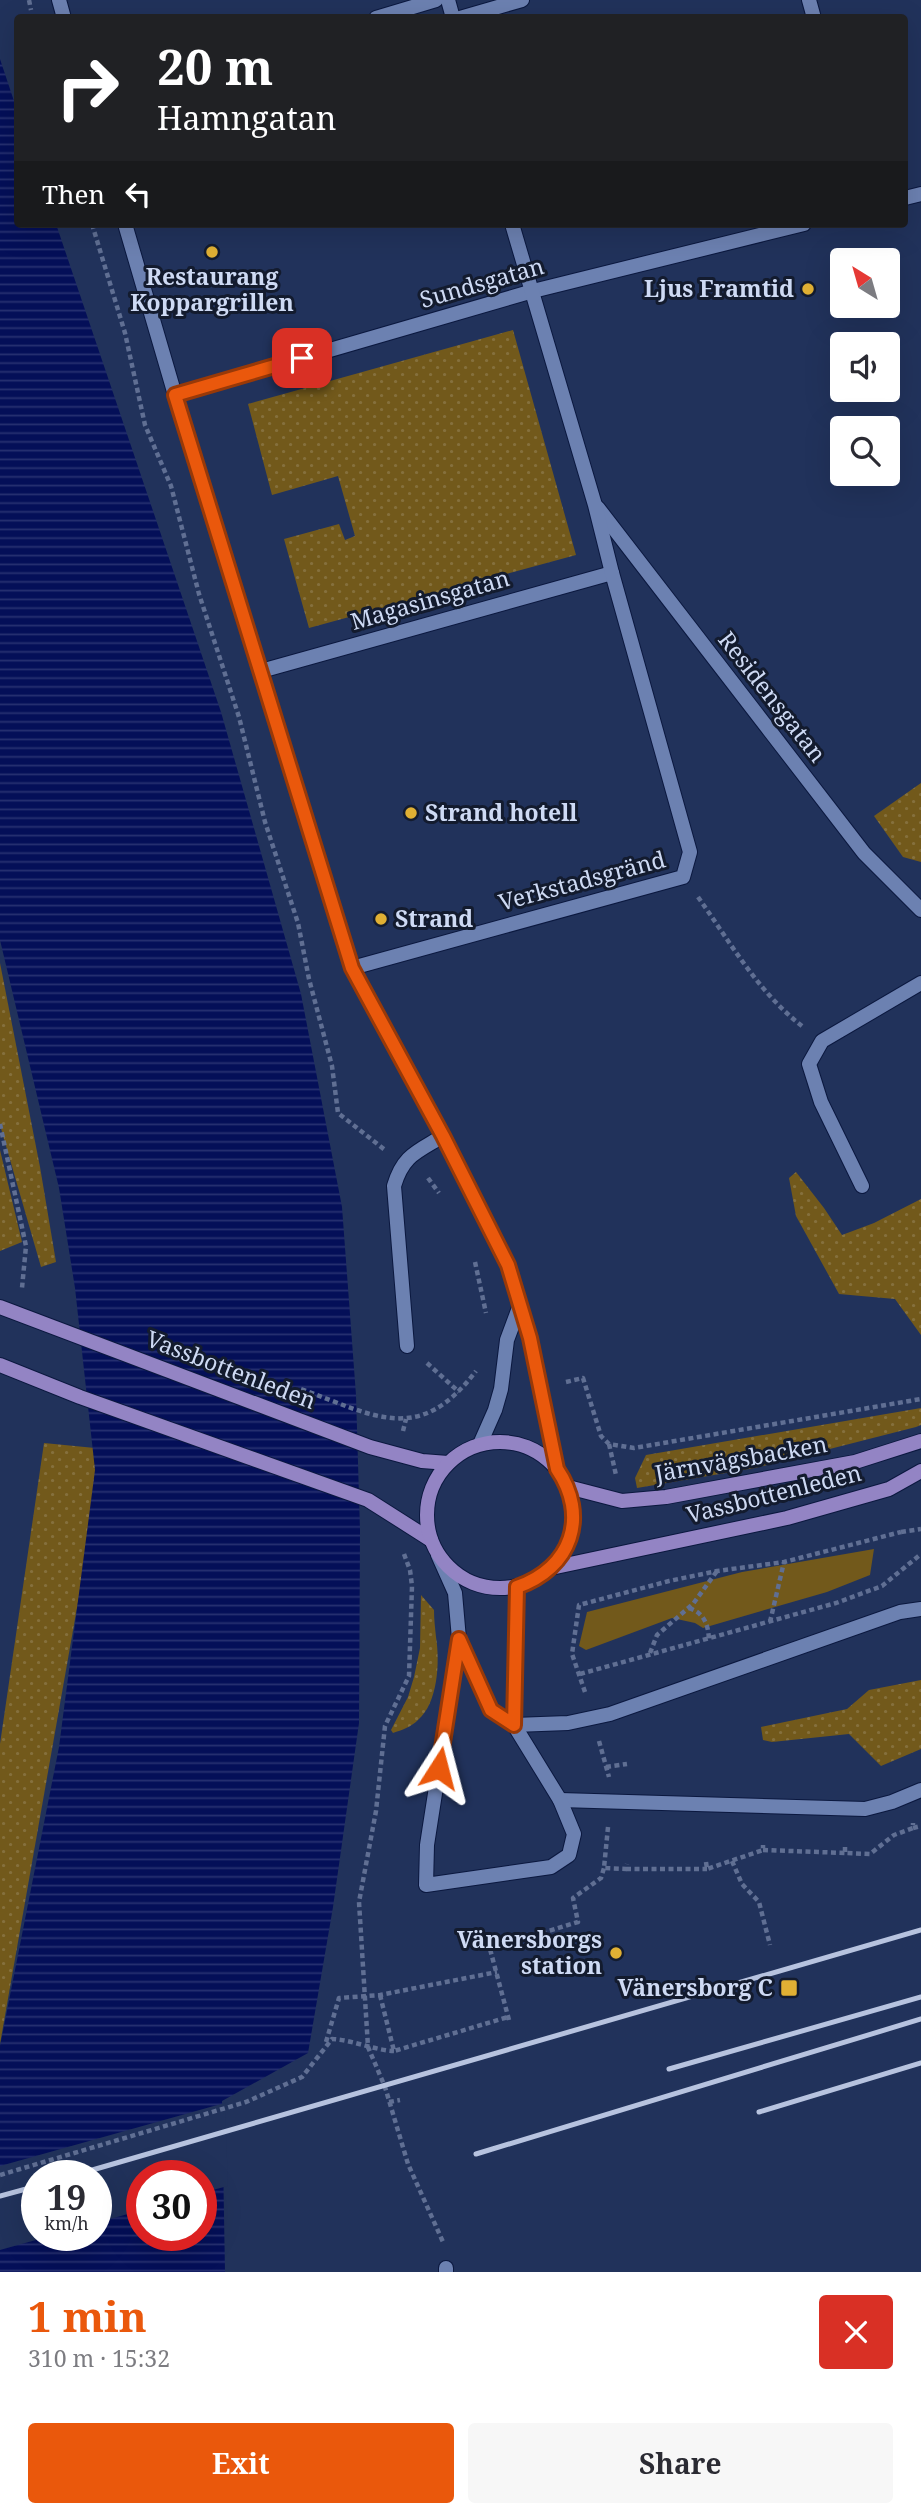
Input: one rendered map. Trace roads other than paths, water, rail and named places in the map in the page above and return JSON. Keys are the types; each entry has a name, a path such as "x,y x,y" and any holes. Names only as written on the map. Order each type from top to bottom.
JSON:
{"main road":[{"name":"Vassbottenleden","path":"0,1307 370,1447 422,1461 449,1463"},
{"path":"0,1365 80,1398 368,1500 431,1540"},
{"name":"Järnvägsbacken","path":"568,1487 622,1501 666,1497 855,1462 921,1441"},
{"path":"501,1442 522,1445 541,1454 557,1469 568,1487 573,1508 572,1530 564,1551 551,1569 517,1587 487,1587 473,1583 448,1567 431,1540 427,1522 429,1495 437,1478 449,1463 480,1444 501,1442"},
{"name":"Vassbottenleden","path":"551,1569 788,1518 889,1489 921,1471"}],"street":[{"path":"389,14 436,0"},
{"path":"474,14 522,0"},
{"path":"126,228 352,968 443,1136 508,1265 530,1338 557,1469"},
{"name":"Residensgatan","path":"513,228 596,505 612,573"},
{"name":"Sundsgatan","path":"175,395 533,291 788,228"},
{"name":"Residensgatan","path":"596,505 864,853 921,910"},
{"name":"Magasinsgatan","path":"261,671 612,573"},
{"name":"Verkstadsgränd","path":"352,968 683,877 690,852 612,573"},
{"path":"862,1186 821,1101 809,1064 822,1041 921,984"},
{"path":"407,1346 394,1186 403,1164 443,1136"},
{"path":"480,1444 495,1410 501,1389 507,1340 520,1305"},
{"path":"439,1555 455,1593 459,1639 427,1845 426,1885 551,1867 569,1855 574,1834 560,1800 514,1725 491,1710 459,1639"},
{"path":"514,1725 517,1587"},
{"path":"514,1725 568,1723 610,1714 900,1612 921,1609"},
{"path":"560,1800 865,1809 921,1790"}],"railway":[{"path":"112,2164 921,1930"},
{"path":"669,2069 921,1997"},
{"path":"476,2154 921,2019"},
{"path":"759,2112 921,2063"},
{"path":"0,2196 21,2190"}],"place":[{"name":"Restaurang Koppargrillen","path":"212,252"},
{"name":"Ljus Framtid","path":"808,289"},
{"name":"Strand hotell","path":"411,813"},
{"name":"Strand","path":"381,919"},
{"name":"Vänersborgs station","path":"616,1953"},
{"name":"Vänersborg C","path":"789,1988"}]}
